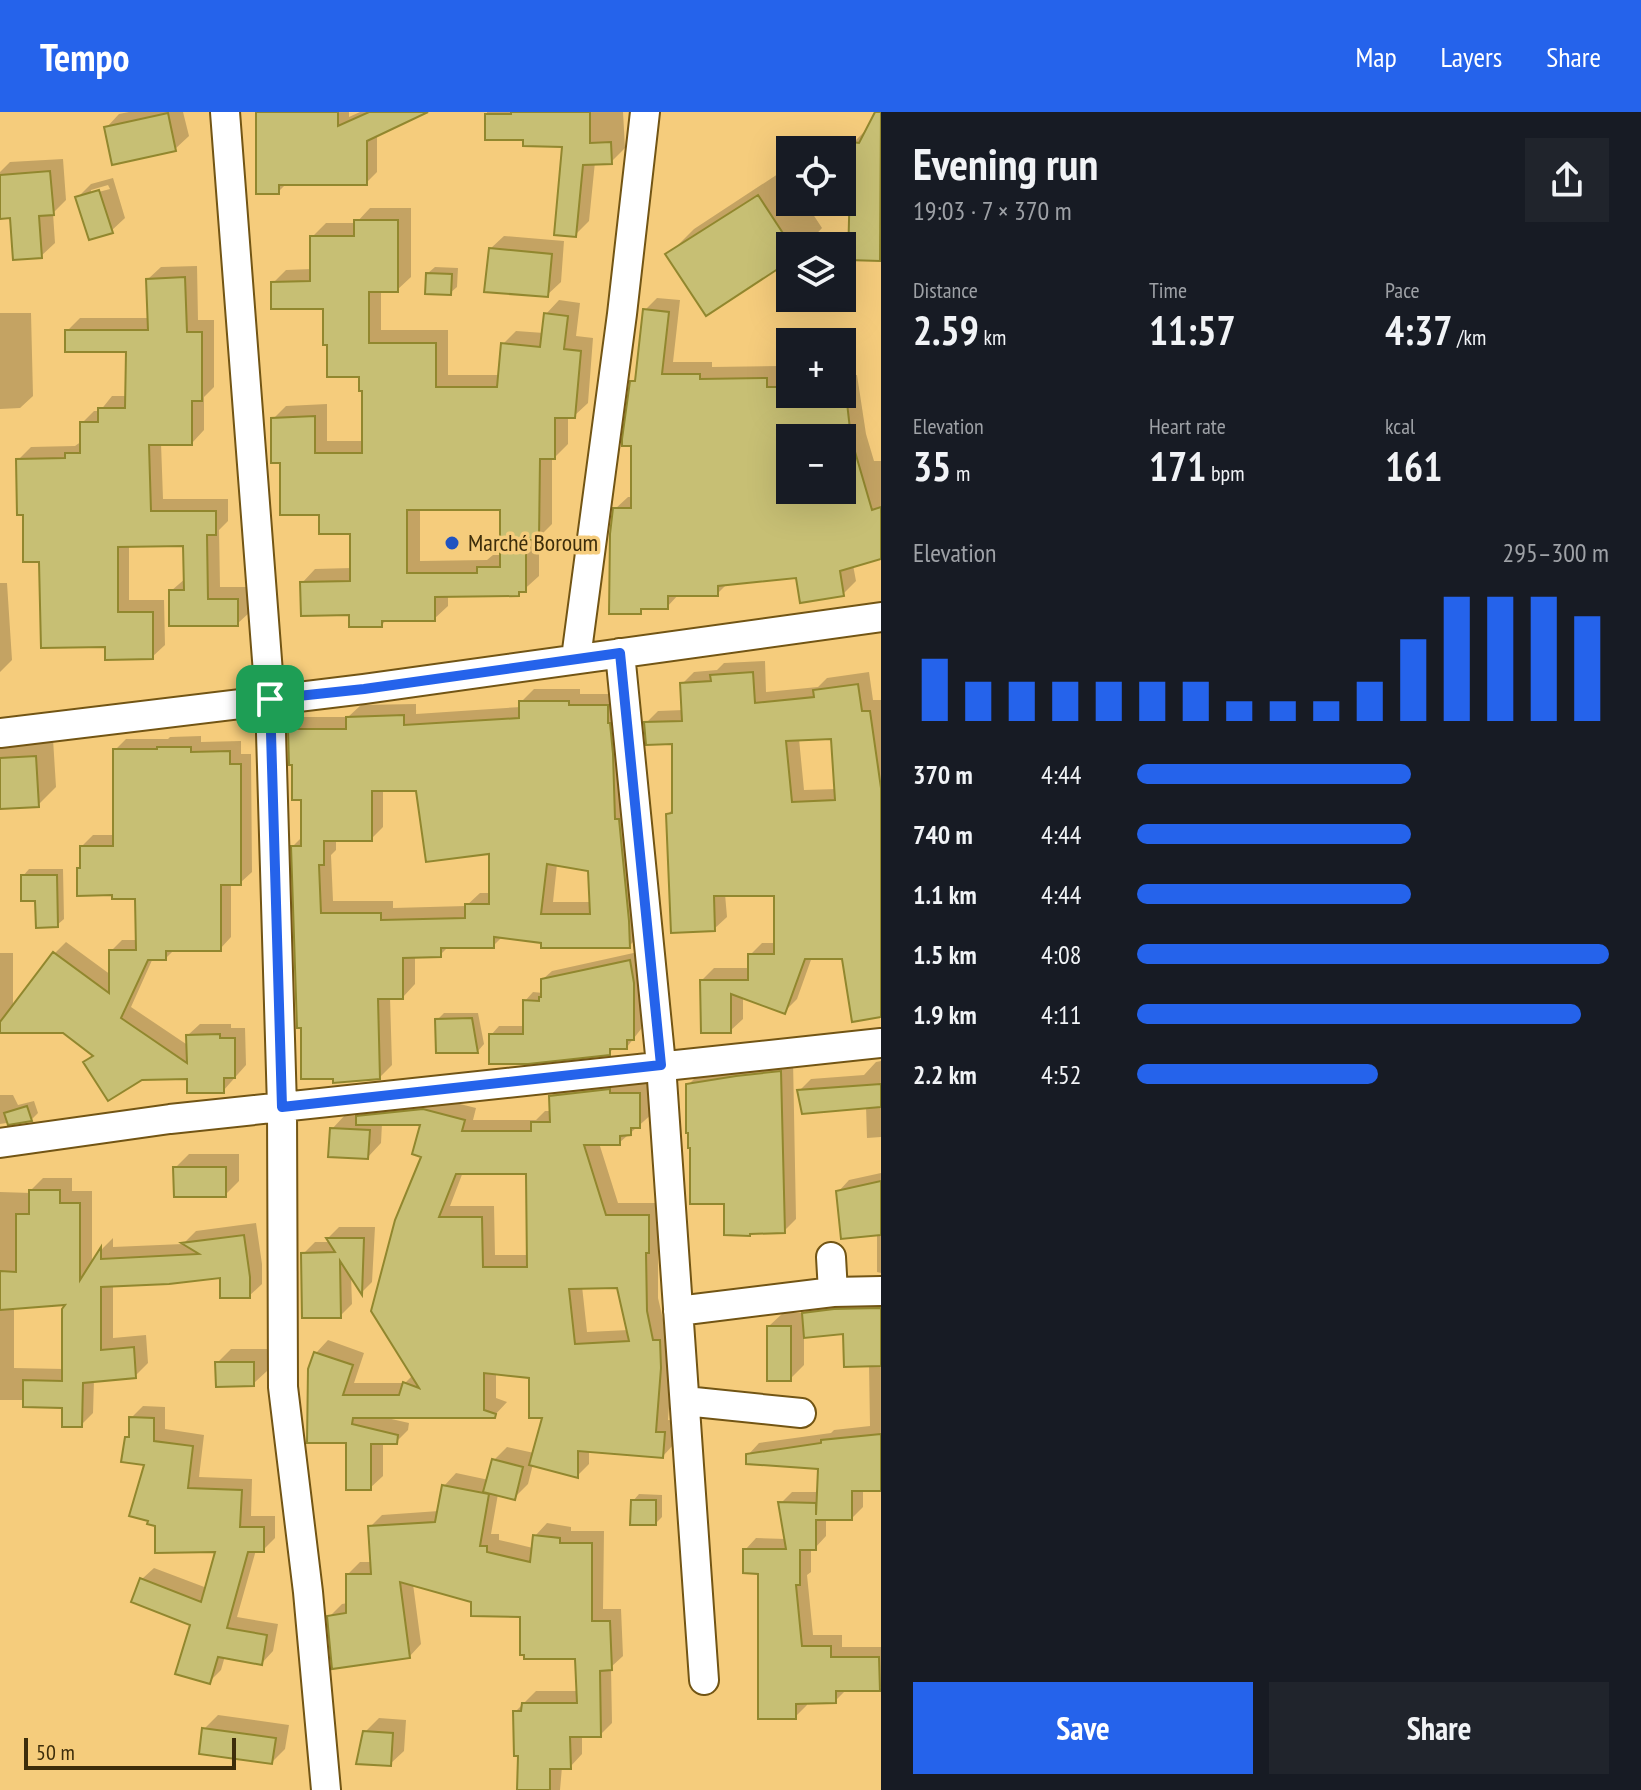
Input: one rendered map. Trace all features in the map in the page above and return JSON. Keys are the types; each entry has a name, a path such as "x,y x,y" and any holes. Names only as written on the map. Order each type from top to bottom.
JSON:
{"street":[{"path":"225,112 270,699 282,1107 283,1387 308,1592 326,1790"},
{"path":"576,658 622,314 645,112"},
{"path":"0,733 364,689 881,617"},
{"path":"620,653 661,1065 704,1680"},
{"path":"0,1143 170,1119 881,1043"},
{"path":"831,1257 833,1292"},
{"path":"678,1311 833,1292 881,1291"},
{"path":"685,1401 801,1413"}],"building":[{"path":"256,112 338,112 338,126 369,112 428,112 367,141 367,185 279,185 279,194 256,194"},
{"path":"590,112 590,143 611,142 612,164 583,165 576,237 554,235 562,147 523,146 523,140 485,140 485,114"},
{"path":"875,112 881,112 880,261 856,260 856,232 849,232 849,216 856,216 856,143 859,143"},
{"path":"168,113 176,151 112,165 104,127"},
{"path":"50,171 54,215 39,216 42,258 13,260 10,218 0,219 0,175"},
{"path":"99,190 113,233 89,240 75,197"},
{"path":"758,195 782,232 776,232 776,270 706,316 665,254"},
{"path":"354,220 398,220 398,292 369,292 369,343 436,343 436,387 497,387 501,343 540,347 544,313 568,316 564,349 581,351 575,418 555,418 555,459 540,459 539,540 526,540 526,592 519,592 519,596 435,597 435,621 382,621 382,627 349,627 349,615 301,616 300,582 350,581 350,534 319,534 319,515 280,515 280,463 271,463 271,418 315,416 315,453 362,453 362,391 359,391 359,377 327,377 323,309 271,309 271,282 310,281 310,236 354,236","holes":["407,510 500,510 500,567 477,567 477,573 407,573"]},
{"path":"489,248 552,254 548,297 484,292"},
{"path":"426,273 452,274 451,295 425,294"},
{"path":"185,277 187,332 202,332 202,401 192,401 192,445 149,445 151,511 216,511 216,535 207,535 208,599 238,599 238,626 169,626 169,590 184,590 183,546 118,547 118,612 153,612 153,659 105,660 105,647 41,648 39,562 23,562 23,515 17,515 16,459 65,458 65,453 80,453 80,422 98,422 98,408 125,408 126,352 65,352 65,330 148,330 146,279"},
{"path":"643,309 669,312 662,374 700,374 700,379 767,378 767,387 776,387 776,408 848,408 849,424 776,424 776,504 856,504 856,455 872,510 881,507 881,559 840,571 844,596 800,603 796,578 718,586 718,596 668,596 668,609 641,609 641,614 609,614 613,508 631,508 631,446 622,446 630,381 635,381"},
{"path":"753,672 755,703 814,697 813,690 858,684 862,711 870,711 881,788 881,1017 852,1022 842,959 805,959 785,1014 731,994 731,1033 701,1033 700,980 748,980 748,954 774,954 774,896 714,896 715,931 671,933 666,814 672,813 672,744 646,745 644,722 682,721 680,683 711,681 710,675","holes":["831,739 835,800 792,802 786,741"]},
{"path":"519,701 608,705 615,819 619,819 630,948 541,948 541,943 494,937 494,948 441,948 441,957 403,958 403,999 378,999 380,1079 333,1083 333,1079 301,1079 291,846 301,846 301,800 292,800 288,729 346,729 346,717 404,715 404,725 519,718","holes":["372,791 416,791 426,862 489,854 489,904 465,904 465,918 381,920 381,913 321,913 319,865 324,865 324,841 372,841","547,864 588,871 590,914 541,914"]},
{"path":"191,747 191,752 230,751 230,764 241,764 241,885 221,885 221,951 166,951 166,960 148,960 121,1018 187,1063 186,1035 220,1034 220,1038 235,1038 235,1078 224,1078 224,1093 187,1093 187,1079 142,1080 108,1101 83,1062 93,1056 63,1033 0,1033 0,1022 53,952 109,993 109,950 136,950 135,899 112,899 112,895 77,896 77,868 80,868 80,846 113,846 113,749"},
{"path":"36,756 39,807 0,809 0,758"},
{"path":"21,875 57,875 58,927 36,928 35,901 21,901"},
{"path":"630,960 634,983 634,1040 627,1040 627,1049 610,1049 610,1055 528,1064 489,1064 489,1034 523,1034 523,1000 539,1001 541,979"},
{"path":"472,1018 478,1053 436,1053 435,1019"},
{"path":"781,1071 785,1233 724,1235 724,1204 690,1204 686,1084"},
{"path":"881,1084 881,1107 802,1114 797,1090"},
{"path":"610,1089 610,1093 640,1093 640,1128 631,1128 631,1135 620,1136 620,1145 584,1145 606,1215 649,1215 647,1311 653,1340 660,1340 656,1432 665,1432 663,1458 578,1451 578,1478 529,1465 542,1418 529,1418 529,1378 484,1373 484,1410 496,1414 495,1418 353,1418 352,1424 398,1435 397,1444 371,1444 371,1490 346,1490 346,1443 307,1443 308,1369 314,1352 353,1365 343,1395 399,1395 403,1382 419,1388 371,1311 395,1220 421,1157 412,1154 420,1125 356,1125 356,1116 423,1109 465,1120 462,1131 531,1131 531,1122 550,1122 549,1096","holes":["456,1174 526,1174 527,1267 483,1267 482,1217 439,1217","617,1288 629,1341 575,1344 569,1289"]},
{"path":"27,1106 32,1121 8,1125 4,1113"},
{"path":"330,1128 370,1130 368,1159 328,1157"},
{"path":"173,1167 226,1167 226,1197 174,1197"},
{"path":"881,1181 881,1235 841,1239 836,1191"},
{"path":"29,1190 60,1190 60,1203 80,1203 80,1280 101,1247 101,1259 199,1254 181,1243 244,1235 250,1298 220,1298 220,1278 101,1287 101,1350 134,1347 136,1378 83,1383 82,1427 62,1427 62,1408 23,1407 23,1380 62,1381 62,1309 65,1305 0,1310 0,1271 16,1272 16,1214 29,1214"},
{"path":"326,1238 364,1238 362,1295 340,1261 341,1318 302,1318 301,1253 335,1252"},
{"path":"881,1308 881,1366 844,1367 843,1334 804,1338 802,1313"},
{"path":"767,1326 791,1326 791,1381 767,1381"},
{"path":"215,1362 254,1362 254,1386 216,1387"},
{"path":"129,1417 154,1418 154,1441 193,1446 188,1488 242,1490 240,1527 264,1527 264,1552 248,1552 227,1628 267,1635 262,1665 218,1657 210,1684 175,1674 190,1625 131,1602 140,1578 201,1602 215,1552 155,1553 155,1526 129,1516 144,1465 121,1462 125,1437 129,1437"},
{"path":"881,1434 881,1491 852,1491 852,1520 816,1520 816,1550 800,1550 800,1585 796,1585 802,1646 831,1646 831,1657 879,1657 880,1691 836,1691 836,1703 796,1704 796,1719 758,1719 758,1574 743,1573 743,1549 786,1549 778,1502 816,1503 816,1515 818,1469 746,1464 746,1454 821,1443 821,1440"},
{"path":"492,1459 523,1467 515,1500 483,1492"},
{"path":"442,1485 489,1494 480,1546 487,1546 487,1552 530,1562 533,1535 560,1538 560,1543 592,1543 592,1621 610,1621 612,1670 600,1671 601,1737 570,1737 571,1769 550,1769 550,1790 517,1790 518,1756 514,1756 513,1711 521,1711 522,1703 577,1703 575,1659 524,1659 524,1655 520,1655 520,1617 471,1616 471,1602 400,1582 410,1658 332,1669 327,1616 346,1613 346,1574 371,1574 368,1526 435,1522"},
{"path":"631,1500 656,1500 656,1525 630,1525"},
{"path":"202,1728 276,1738 272,1764 199,1754"},
{"path":"363,1731 393,1733 391,1766 356,1764"}],"place":[{"name":"Marché Boroum","path":"452,543"}],"route":[{"path":"620,653 661,1065 282,1107 270,699 620,653"}]}
